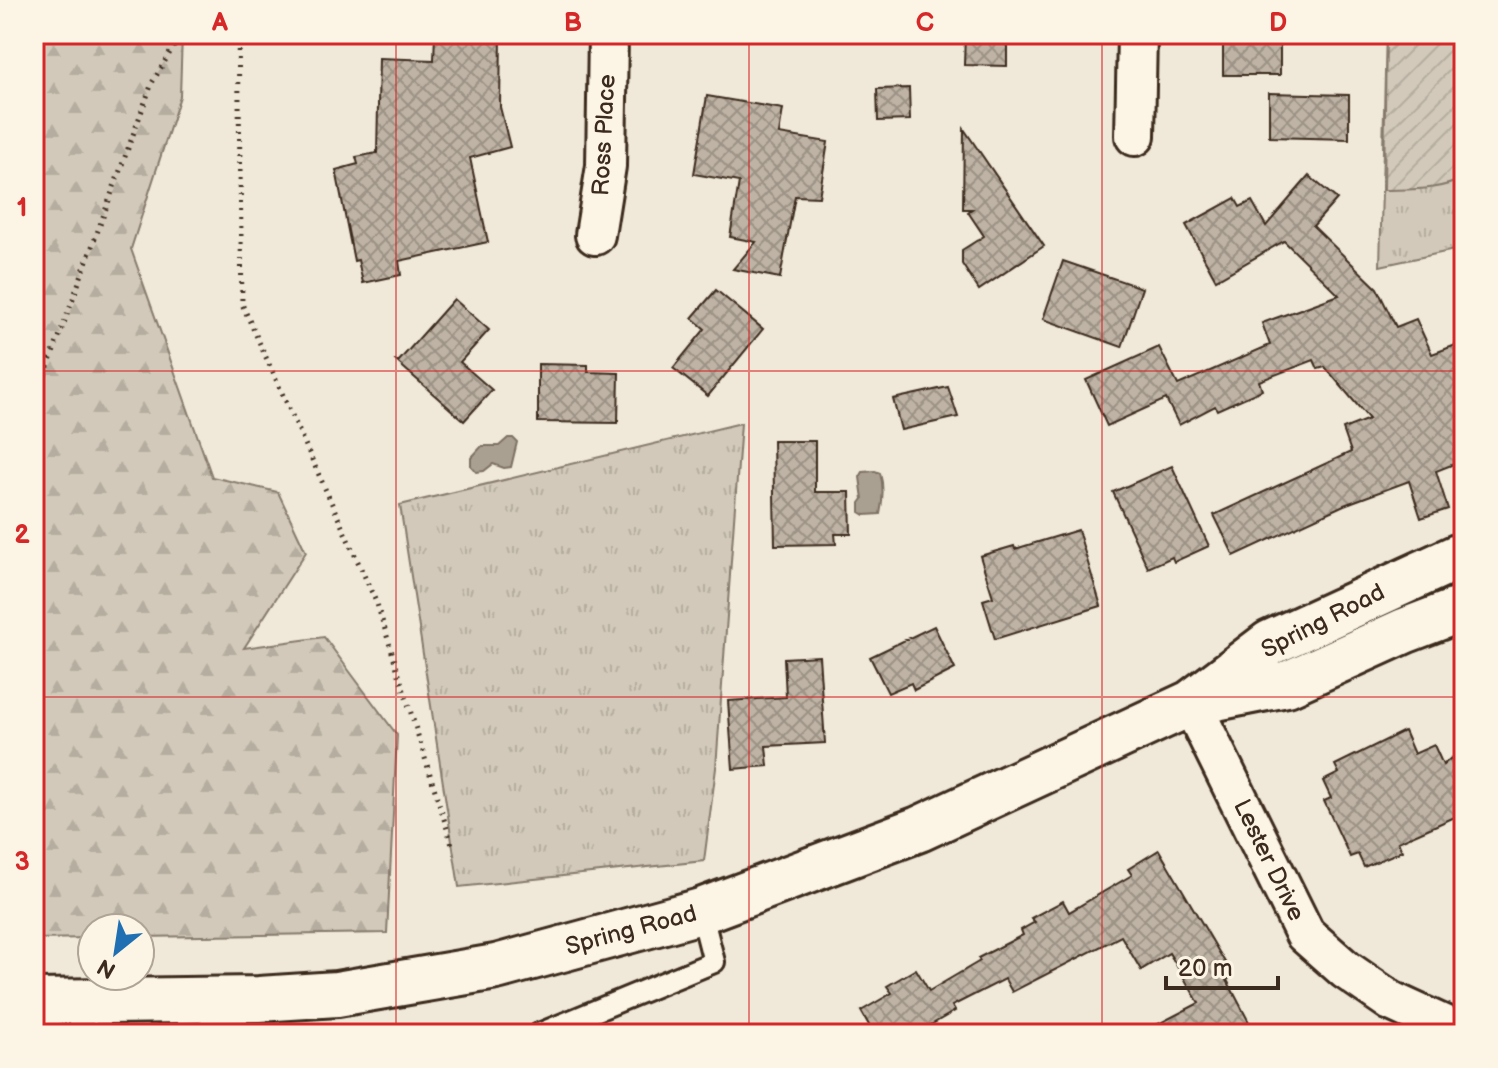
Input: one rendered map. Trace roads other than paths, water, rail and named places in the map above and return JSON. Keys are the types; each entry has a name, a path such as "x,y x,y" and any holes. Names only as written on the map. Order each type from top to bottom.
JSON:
{"main road":[{"name":"Spring Road","path":"39,1002 259,999 337,994 496,967 701,911 919,829 1191,703 1270,643 1464,554"},
{"name":"Spring Road","path":"1191,703 1287,684 1404,631 1464,608"}],"street":[{"name":"Ross Place","path":"595,235 606,166 608,34"},
{"path":"1135,136 1137,34"},
{"name":"Lester Drive","path":"1191,703 1305,934 1346,970 1391,1001 1449,1024"}],"lane":[{"path":"539,1034 714,962 701,911"}]}
